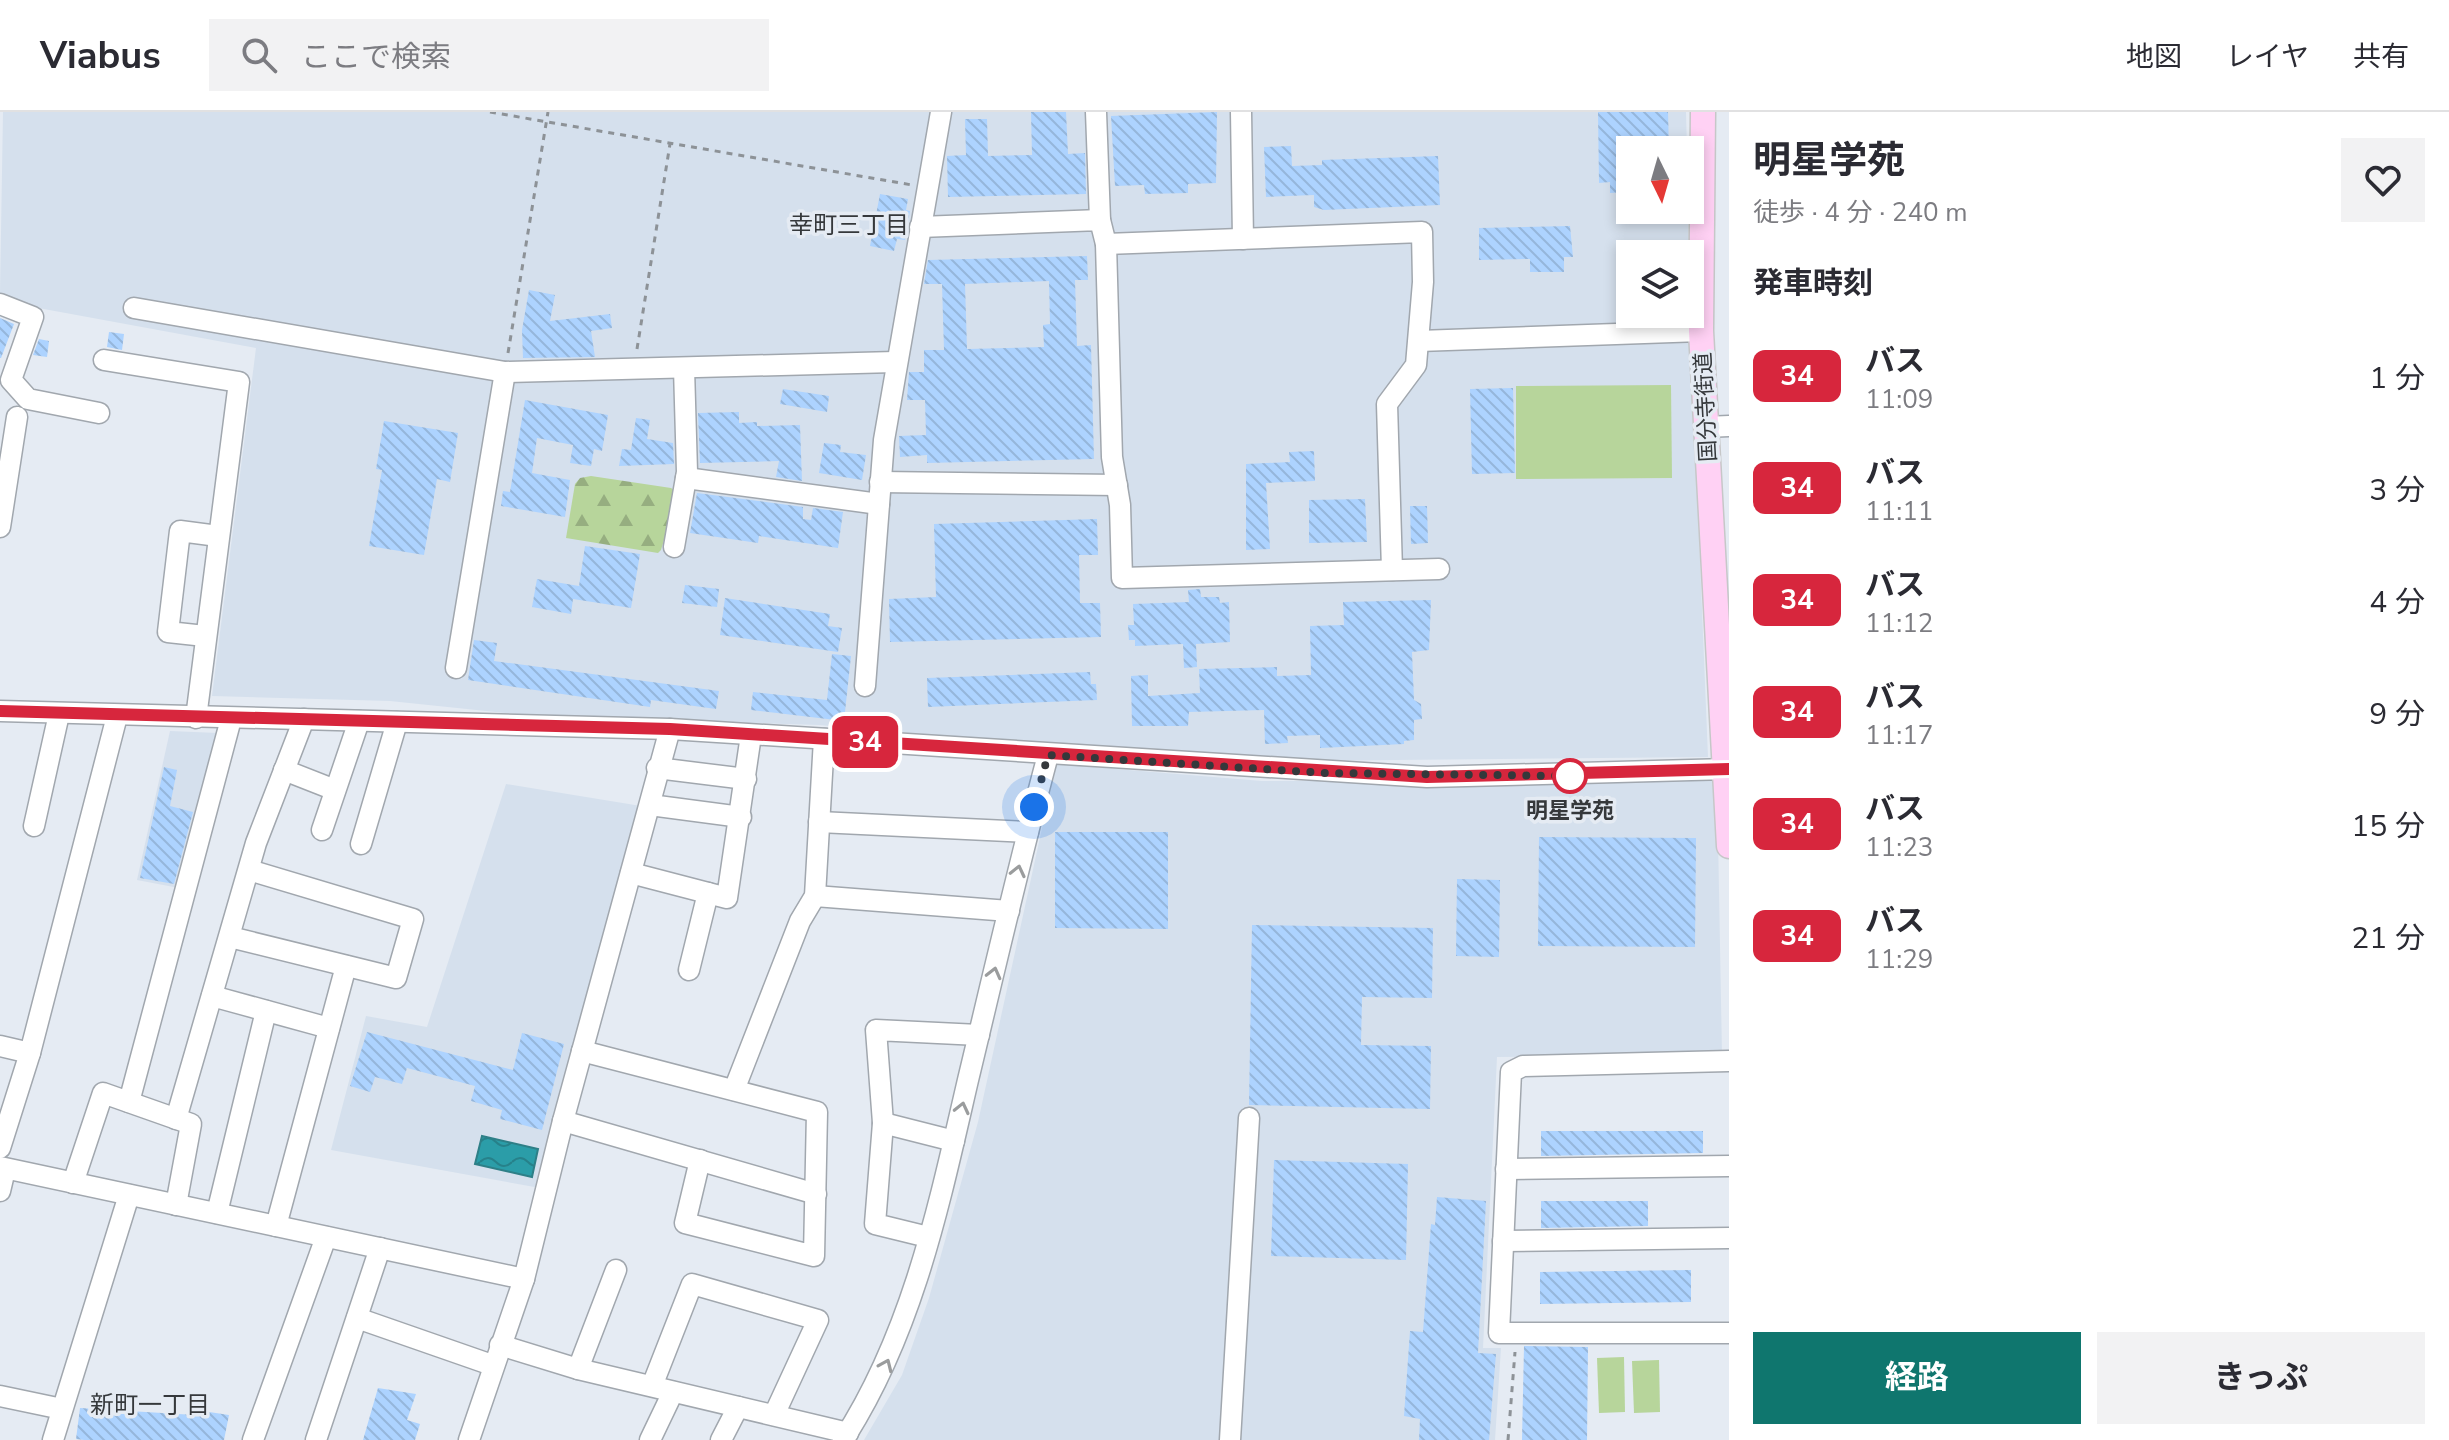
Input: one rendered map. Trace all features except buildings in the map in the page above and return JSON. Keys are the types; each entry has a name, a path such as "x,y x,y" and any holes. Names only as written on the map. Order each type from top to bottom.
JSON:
{"main road":[{"name":"国分寺街道","path":"1703,112 1701,331 1718,426 1729,846"}],"street":[{"path":"865,686 880,482 895,362 904,331 941,112"},
{"path":"1096,112 1100,220 1106,244 1112,457 1117,485 1122,578 1439,569"},
{"path":"1241,112 1243,239"},
{"path":"920,227 1100,220"},
{"path":"1106,244 1422,232 1416,365 1387,404 1392,570"},
{"path":"0,304 33,317 11,380 28,399 99,413"},
{"path":"134,308 505,372 895,362"},
{"path":"1419,341 1701,331"},
{"path":"104,360 239,382 196,718"},
{"path":"674,547 686,478 684,368"},
{"path":"456,668 505,372"},
{"path":"0,527 17,417"},
{"path":"686,478 879,504"},
{"path":"880,482 1117,485"},
{"path":"205,636 168,632 180,531 218,536"},
{"path":"0,711 670,729 1427,777 1726,770"},
{"path":"34,826 59,714"},
{"path":"0,1148 30,1053 117,716"},
{"path":"129,1102 231,719"},
{"path":"176,1119 249,870 304,719"},
{"path":"322,830 359,721"},
{"path":"361,844 397,722"},
{"path":"469,1440 492,1365 524,1279 563,1121 670,729"},
{"path":"631,873 727,898 751,735"},
{"path":"734,1090 800,921 815,896 824,739"},
{"path":"500,1345 578,1369 774,1415 846,1436 881,1376 907,1318 954,1141 1048,755"},
{"path":"657,768 746,779"},
{"path":"284,770 335,790"},
{"path":"650,805 741,817"},
{"path":"819,822 1028,832"},
{"path":"230,937 396,978 413,919 249,870"},
{"path":"689,970 708,893"},
{"path":"815,896 1009,911"},
{"path":"276,1226 346,966"},
{"path":"212,996 329,1028"},
{"path":"217,1213 266,1011"},
{"path":"928,1237 875,1224 883,1123 876,1030 979,1035"},
{"path":"0,1046 30,1053"},
{"path":"582,1051 817,1112 814,1256 685,1223 700,1160"},
{"path":"1729,1061 1523,1066 1511,1072 1499,1333 1729,1333"},
{"path":"73,1183 103,1093 191,1124 176,1205"},
{"path":"1230,1440 1249,1118"},
{"path":"563,1121 816,1194"},
{"path":"883,1123 954,1141"},
{"path":"1506,1169 1729,1166"},
{"path":"0,1168 524,1279"},
{"path":"0,1168 4,1174 0,1191"},
{"path":"53,1440 129,1195"},
{"path":"253,1440 326,1237"},
{"path":"1503,1241 1729,1238"},
{"path":"316,1440 380,1248"},
{"path":"578,1369 616,1270"},
{"path":"652,1386 692,1284 818,1320 774,1415"},
{"path":"357,1318 492,1365"},
{"path":"650,1440 673,1392"},
{"path":"0,1396 62,1409"},
{"path":"721,1440 738,1407"}],"path":[{"path":"490,112 927,187"},
{"path":"505,372 548,112"},
{"path":"635,369 670,143"},
{"path":"1508,1440 1517,1332"}],"shaded area":[{"path":"3,112 1686,112 1687,136 1616,136 1616,224 1688,224 1688,240 1616,240 1616,328 1691,328 1708,757 1290,761 1054,746 819,725 544,717 390,701 212,696 256,348 33,307 0,293"},
{"path":"170,731 218,733 179,888 137,880"},
{"name":"明星学苑","path":"1056,764 1262,781 1717,780 1722,1055 1497,1057 1483,1348 1501,1348 1495,1440 864,1440 902,1375 929,1298 978,1122"},
{"path":"506,784 641,806 540,1188 331,1150 366,1016 427,1027"}],"green space":[{"path":"1671,385 1672,478 1516,479 1516,386"},
{"path":"591,476 671,488 678,493 658,553 566,538 575,484 580,478"},
{"path":"1624,1357 1625,1412 1599,1413 1597,1358"},
{"path":"1659,1360 1660,1412 1634,1413 1632,1361"}],"water":[{"path":"482,1136 538,1149 532,1177 475,1164"}],"bus line":[{"name":"34","path":"0,711 670,729 1324,773 1427,777 1559,776 1729,769"}],"place":[{"name":"明星学苑","path":"1570,776"}],"district":[{"name":"幸町三丁目","path":"849,225"},
{"name":"新町一丁目","path":"150,1405"}],"route":[{"path":"1034,807 1048,755 1324,773 1427,777 1570,776"}]}
